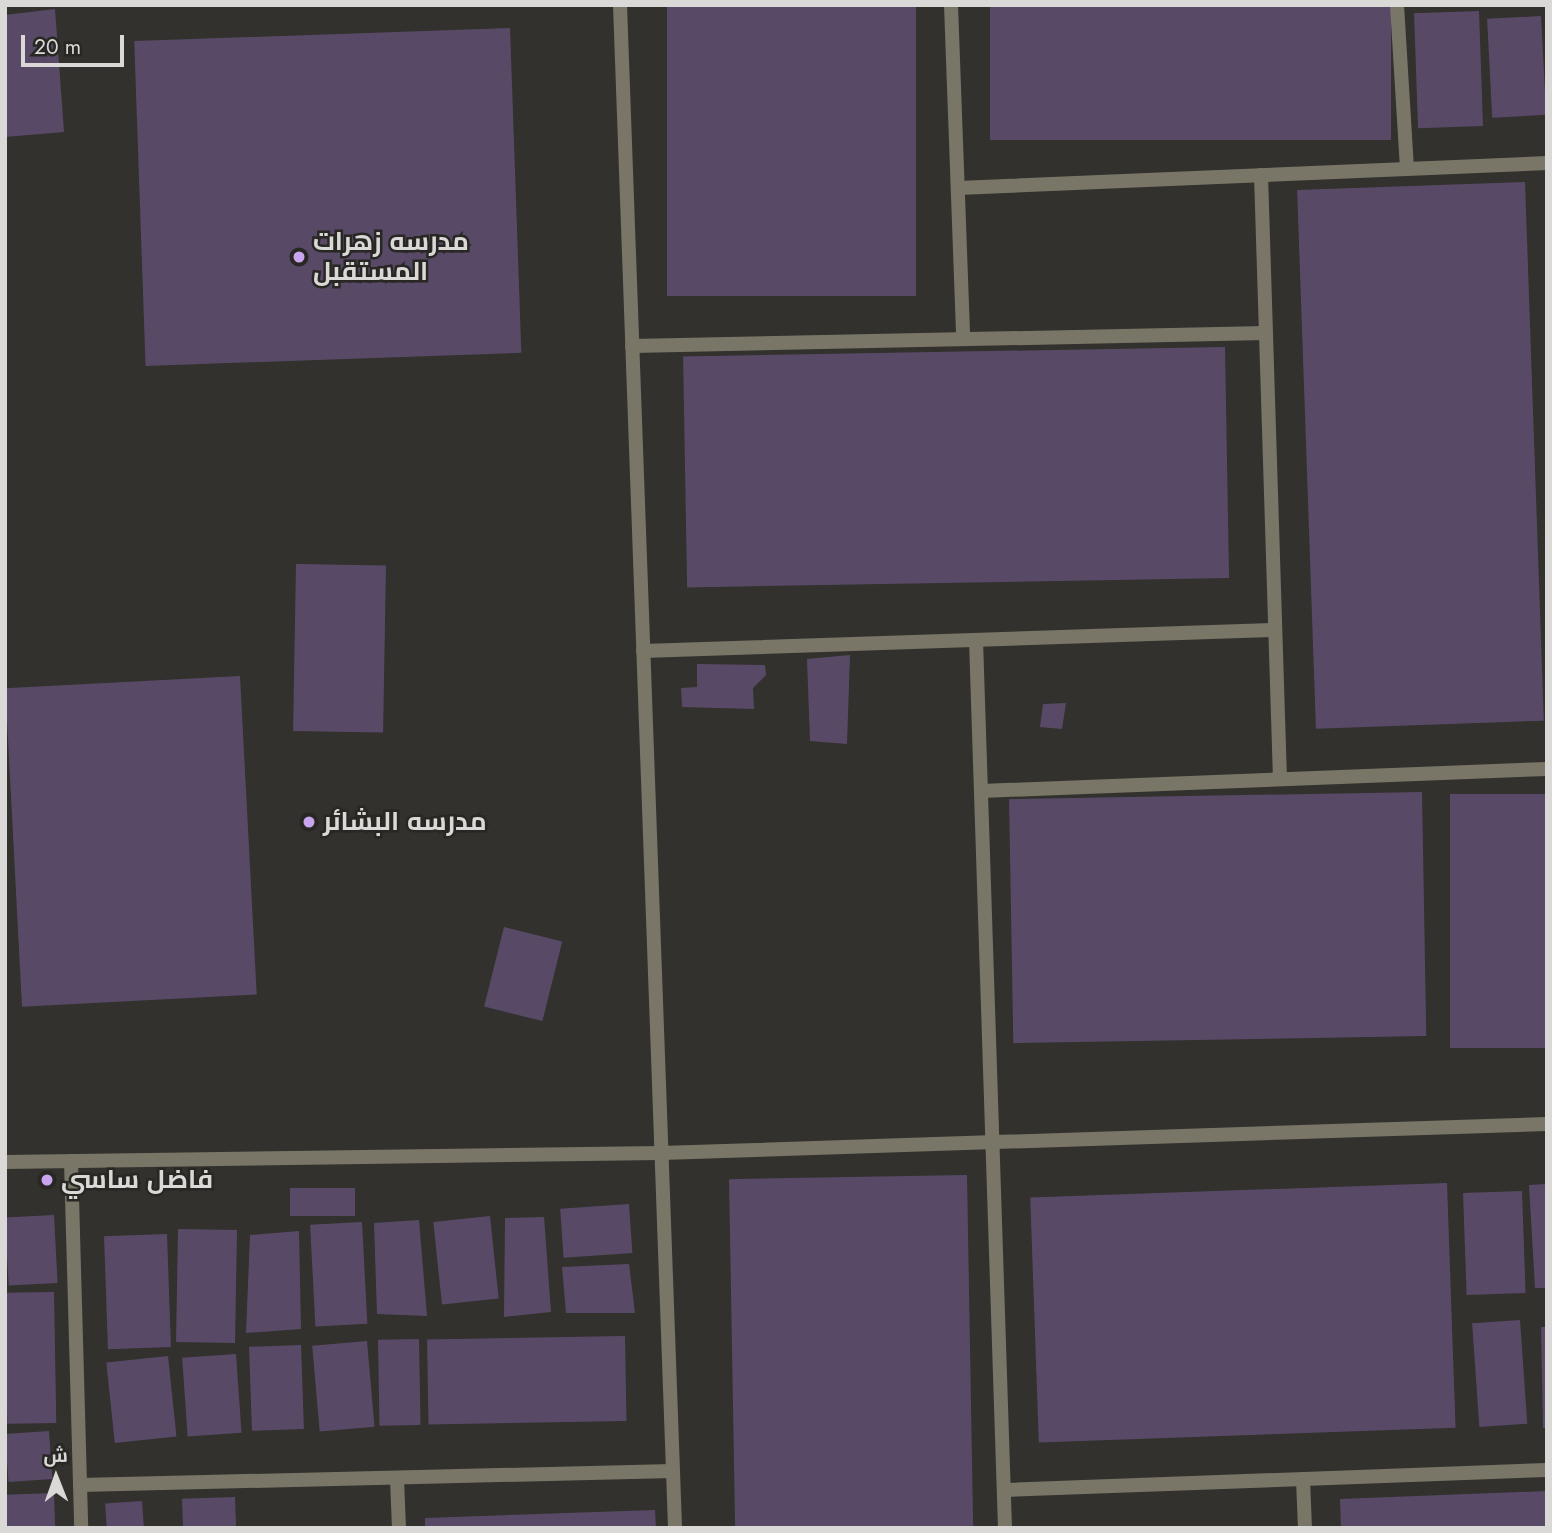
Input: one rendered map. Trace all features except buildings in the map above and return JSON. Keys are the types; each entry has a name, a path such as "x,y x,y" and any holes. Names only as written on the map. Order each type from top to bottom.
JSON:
{"street":[{"path":"620,5 675,1528"},
{"path":"950,5 963,339"},
{"path":"1398,5 1407,169"},
{"path":"958,188 1547,163"},
{"path":"1261,175 1273,630 1280,779"},
{"path":"632,346 1266,333"},
{"path":"643,651 1273,630"},
{"path":"976,640 1005,1528"},
{"path":"981,791 1547,769"},
{"path":"5,1162 661,1153 992,1139 1547,1124"},
{"path":"71,1161 81,1528"},
{"path":"1004,1490 1547,1470"},
{"path":"80,1485 673,1471"},
{"path":"397,1479 399,1528"},
{"path":"1304,1479 1305,1528"}],"place":[{"name":"مدرسه زهرات المستقبل","path":"299,257"},
{"name":"مدرسه البشائر","path":"309,822"},
{"name":"فاضل ساسي","path":"47,1180"}]}
